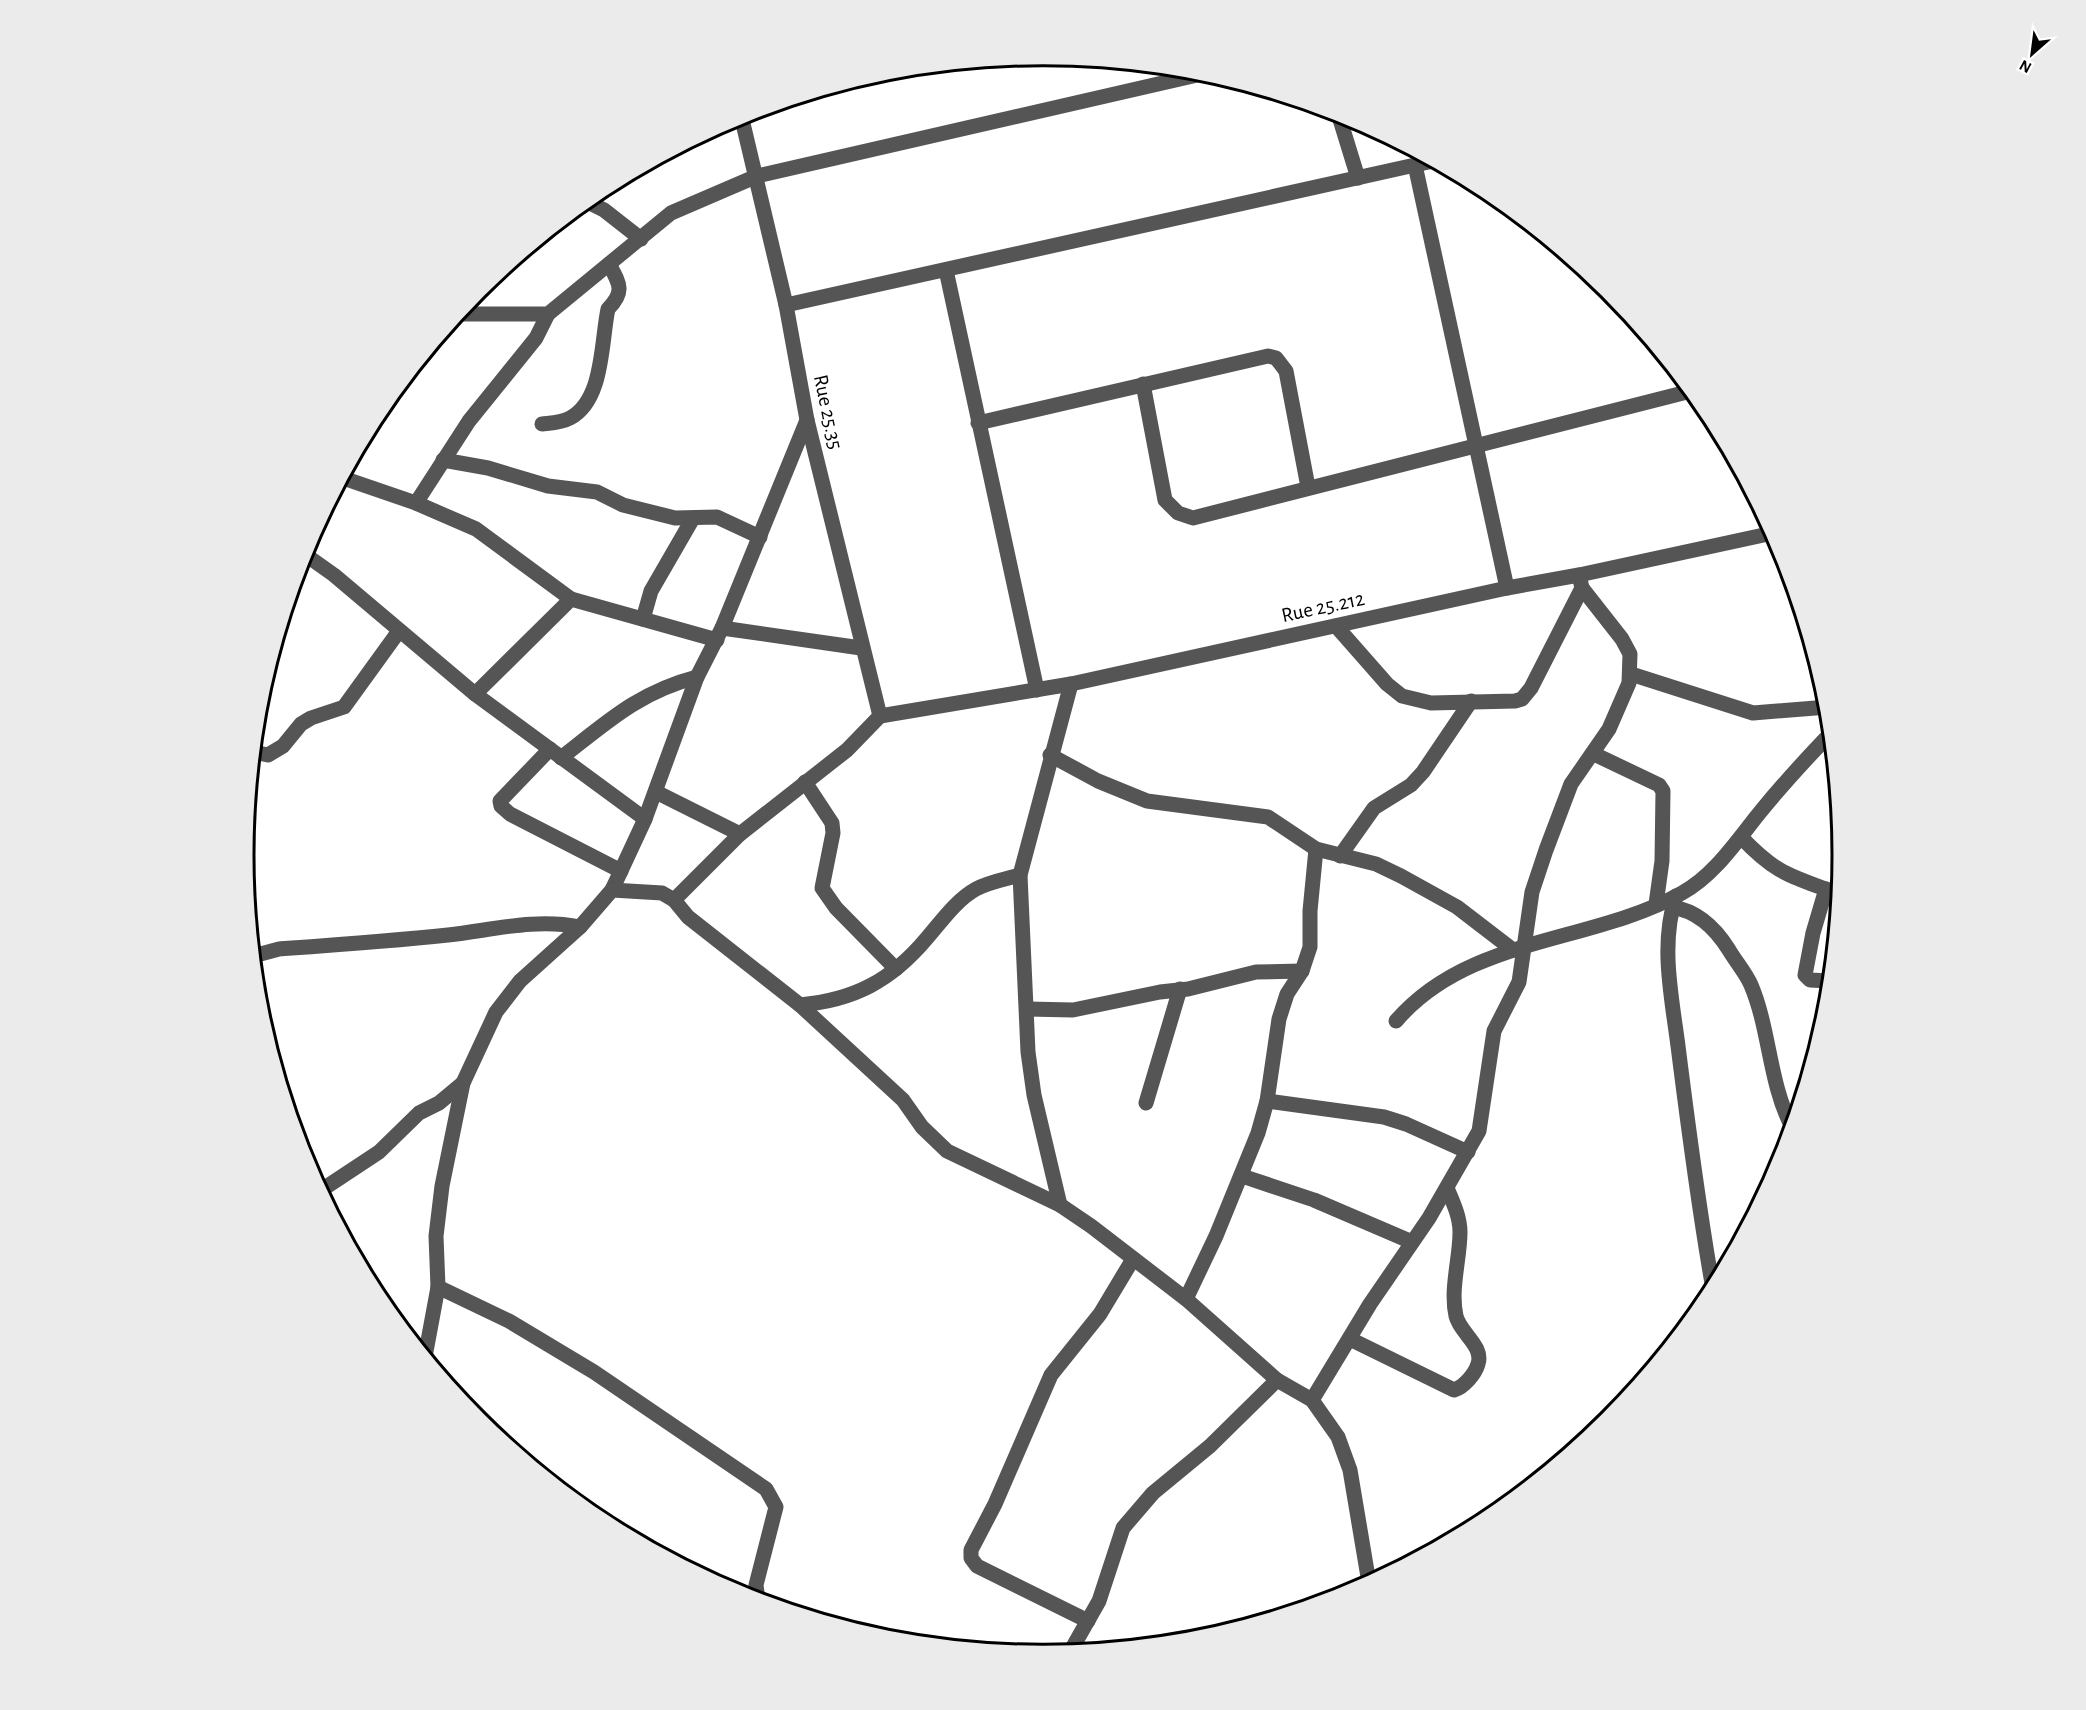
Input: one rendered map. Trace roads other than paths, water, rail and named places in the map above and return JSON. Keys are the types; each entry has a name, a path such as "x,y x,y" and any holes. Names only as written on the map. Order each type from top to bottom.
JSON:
{"street":[{"path":"416,503 469,421 536,338 548,314 671,213 757,176 1182,79"},
{"name":"Rue 25.35","path":"744,125 786,305 807,420 861,648 880,716"},
{"path":"1342,125 1358,178"},
{"path":"786,305 1422,163"},
{"path":"1415,165 1507,588"},
{"path":"596,206 641,239"},
{"path":"542,424 572,418 580,411 596,381 602,366 608,309 615,303 620,292 618,281 609,264"},
{"path":"946,270 1037,690"},
{"path":"469,314 548,314"},
{"path":"978,423 1258,358 1276,358 1286,371 1308,488"},
{"path":"1143,384 1165,500 1178,513 1193,518 1205,518 1308,488 1682,393"},
{"path":"427,1347 438,1287 436,1236 442,1186 463,1083 496,1012 520,981 580,927 612,890 645,819 697,677 720,634 807,420"},
{"path":"443,460 488,468 548,486 597,492 623,505 675,519 692,520 717,516 760,537"},
{"path":"349,480 416,503 476,529 571,599 643,619 720,634 861,648"},
{"path":"643,619 651,591 692,520"},
{"name":"Rue 25.212","path":"880,716 1071,684 1507,588 1580,581 1764,535"},
{"path":"312,559 334,575 475,694 645,819"},
{"path":"1312,1400 1468,1152 1482,1120 1494,1031 1519,982 1523,962 1518,948 1532,891 1571,784 1594,754 1621,705 1631,675 1630,654 1622,639 1580,581 1526,696 1515,701 1431,703 1402,696 1387,684 1336,626"},
{"path":"475,694 571,599"},
{"path":"261,753 268,755 276,751 301,724 311,717 344,707 399,631"},
{"path":"1631,675 1753,713 1818,708"},
{"path":"621,871 510,814 501,806 500,801 556,753 632,704 657,689 697,677"},
{"path":"1060,1205 1034,1095 1028,1052 1020,875 1050,755 1071,684"},
{"path":"1340,856 1374,808 1411,785 1423,772 1471,701"},
{"path":"674,900 740,834 847,750 880,716"},
{"path":"1396,1021 1420,996 1455,972 1518,948 1598,926 1656,904 1674,902 1715,865 1823,742"},
{"path":"1594,754 1659,785 1663,791 1662,861 1656,904"},
{"path":"1050,755 1098,781 1147,801 1268,817 1316,849 1376,864 1401,876 1456,907 1518,948"},
{"path":"805,782 832,823 833,833 822,888 836,908 896,969"},
{"path":"656,792 740,834"},
{"path":"1741,837 1775,869 1807,884 1831,891"},
{"path":"1186,1299 1242,1176 1267,1101 1279,1019 1287,994 1302,971 1310,947 1310,910 1316,849"},
{"path":"800,1005 845,998 872,987 915,952 946,915 975,890 1020,875"},
{"path":"612,890 662,893 674,900 688,917 800,1005 903,1100 934,1141 947,1151 1060,1205 1186,1299 1277,1380 1312,1400 1338,1437 1350,1470 1358,1501 1368,1574"},
{"path":"1821,981 1810,980 1805,975 1813,933 1830,894"},
{"path":"1674,902 1721,936 1751,985 1780,1099 1787,1116"},
{"path":"1674,902 1668,927 1669,971 1695,1188 1710,1275"},
{"path":"261,954 279,949 451,934 532,923 556,922 580,927"},
{"path":"1027,1009 1073,1010 1256,972 1302,971"},
{"path":"1146,1103 1180,989"},
{"path":"327,1186 378,1152 419,1113 439,1103 463,1083"},
{"path":"1267,1101 1384,1117 1406,1124 1468,1152"},
{"path":"1242,1176 1314,1200 1412,1242"},
{"path":"1350,1339 1454,1390 1460,1388 1476,1369 1477,1350 1463,1333 1455,1314 1460,1232 1456,1209 1447,1188"},
{"path":"1088,1621 977,1566 971,1558 971,1550 995,1504 1051,1376 1100,1314 1133,1259"},
{"path":"438,1287 509,1321 594,1372 766,1489 776,1507 757,1590"},
{"path":"1075,1643 1099,1601 1119,1537 1137,1511 1153,1493 1210,1446 1277,1380"}]}
